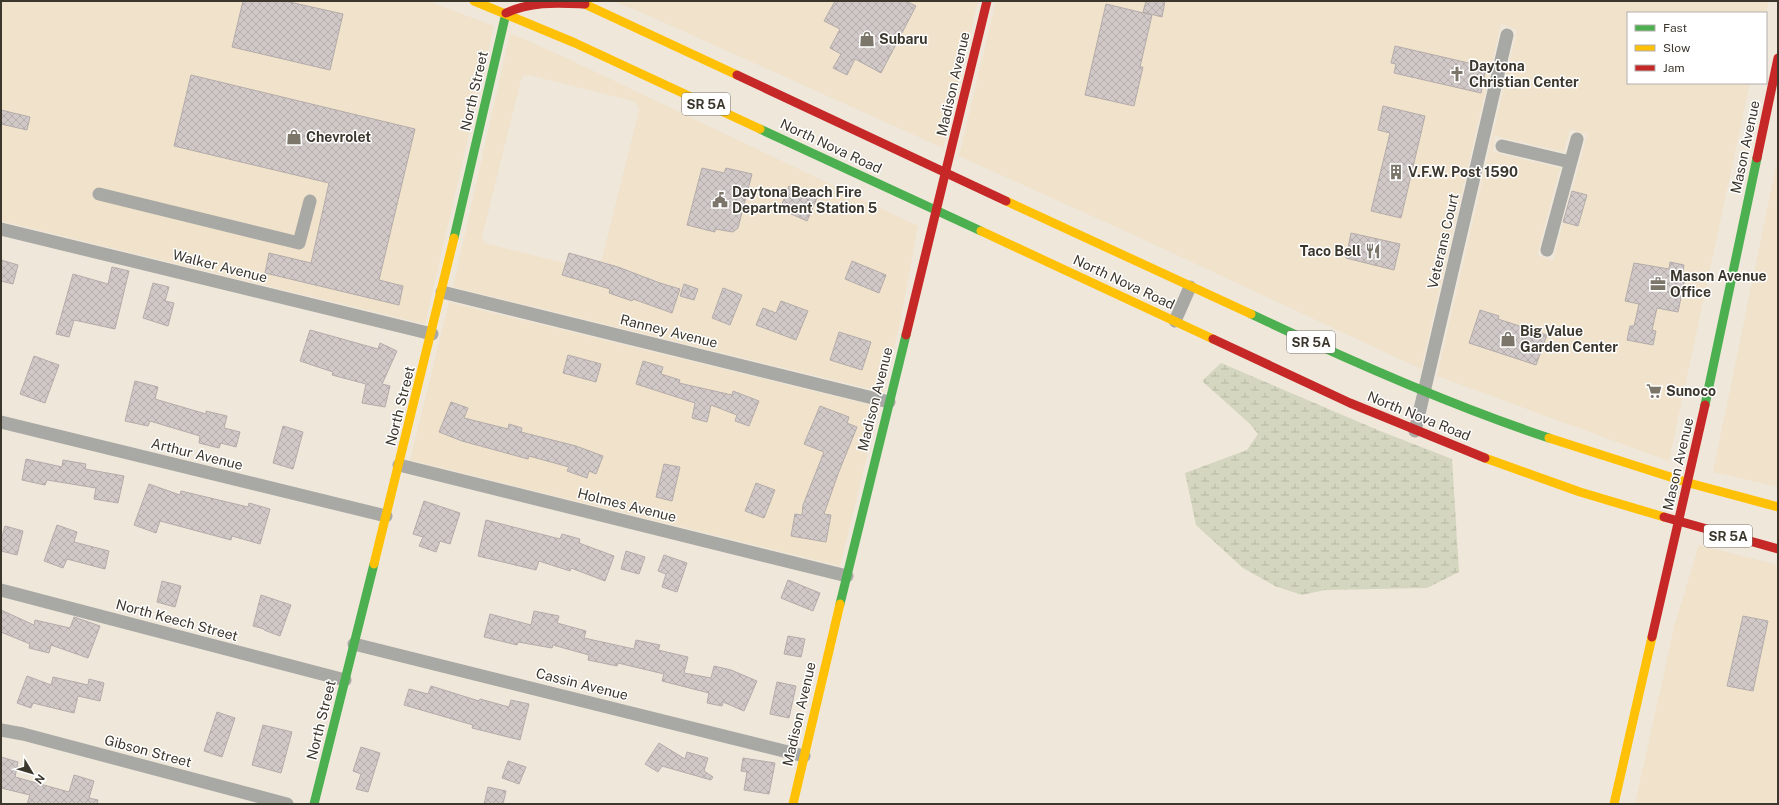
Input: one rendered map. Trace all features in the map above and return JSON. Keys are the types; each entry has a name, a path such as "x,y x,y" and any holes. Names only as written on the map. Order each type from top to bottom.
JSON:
{"main road":[{"name":"North Nova Road","path":"474,1 506,12 936,210 1343,400 1416,431 1500,464 1580,492 1679,522 1778,549"},
{"name":"Madison Avenue","path":"793,804 846,576 987,1"},
{"name":"North Nova Road","path":"582,2 1340,356 1425,391 1542,436 1688,483 1778,507"},
{"path":"506,12 517,6 534,3 582,2"},
{"name":"North Street","path":"314,804 432,334 506,12"},
{"name":"Mason Avenue","path":"1614,804 1713,371 1778,58"}],"street":[{"name":"Veterans Court","path":"1416,431 1507,35"},
{"path":"1547,250 1576,140"},
{"path":"1502,146 1570,162"},
{"path":"99,194 299,243 310,201"},
{"name":"Walker Avenue","path":"1,229 432,334"},
{"path":"1175,321 1190,287"},
{"name":"Ranney Avenue","path":"442,292 889,402"},
{"name":"Arthur Avenue","path":"1,422 386,516"},
{"name":"Holmes Avenue","path":"399,465 846,576"},
{"name":"North Keech Street","path":"1,590 345,680"},
{"name":"Cassin Avenue","path":"354,644 804,756"},
{"name":"Gibson Street","path":"1,730 23,734 287,804"}],"shaded area":[{"path":"1,1 428,1 494,26 425,324 1,221"},
{"path":"612,1 978,1 943,148 645,14"},
{"path":"996,1 1769,1 1766,12 1627,12 1627,84 1750,84 1669,461 1437,376 1517,30 1501,24 1421,369 1134,235 959,156","holes":["1570,129 1587,135 1553,261 1537,255 1560,168 1493,152 1495,136 1564,152"]},
{"path":"510,33 562,56 918,226 900,323 883,392 453,287","holes":["529,75 633,101 638,106 639,110 600,266 592,270 484,242 482,237 523,76"]},
{"path":"1778,157 1778,487 1713,472"},
{"path":"449,302 879,407 840,566 410,460"},
{"path":"1699,545 1778,565 1778,792 1775,804 1635,804 1675,624"}],"green space":[{"path":"1221,363 1380,431 1452,459 1459,572 1427,588 1325,590 1302,595 1275,586 1243,568 1196,525 1185,473 1247,450 1258,434 1250,424 1202,381"}],"building":[{"path":"243,1 285,1 343,14 330,70 232,47"},
{"name":"Subaru","path":"835,1 906,1 916,6 881,73 855,59 847,75 833,68 841,54 830,48 840,29 824,21"},
{"path":"1146,1 1165,1 1162,17 1143,12"},
{"path":"1106,4 1152,15 1140,67 1143,67 1134,106 1085,95"},
{"path":"1395,46 1486,67 1481,93 1394,73 1396,64 1391,63"},
{"name":"Chevrolet","path":"191,75 415,129 379,280 403,286 399,305 265,273 269,253 311,263 329,183 174,146"},
{"name":"V.F.W. Post 1590","path":"1383,106 1425,116 1401,218 1371,211 1390,133 1378,130"},
{"path":"1,110 30,117 27,130 1,124"},
{"name":"Daytona Beach Fire Department Station 5","path":"702,168 724,173 726,168 752,174 738,228 733,232 715,229 715,232 687,225"},
{"path":"789,186 817,198 807,221 780,209"},
{"path":"1572,191 1587,195 1578,226 1563,222"},
{"name":"Taco Bell","path":"1351,233 1400,244 1394,270 1346,258"},
{"path":"569,253 618,267 680,289 672,313 633,299 632,301 609,293 610,289 562,275"},
{"path":"1,260 18,265 13,284 1,281"},
{"path":"852,261 886,275 879,293 845,279"},
{"name":"Mason Avenue Office","path":"1670,262 1684,265 1682,277 1685,278 1678,312 1657,308 1652,330 1656,331 1653,345 1627,340 1630,326 1634,326 1639,304 1625,301 1634,263 1669,269"},
{"path":"112,267 129,271 115,329 74,320 69,337 56,334 73,274 108,284"},
{"path":"153,283 169,287 165,301 174,303 168,326 143,318"},
{"path":"684,284 698,289 694,300 680,296"},
{"path":"723,288 742,295 730,325 712,318"},
{"path":"781,301 808,311 796,340 756,325 763,308 776,313"},
{"name":"Big Value Garden Center","path":"1480,310 1499,316 1498,319 1547,335 1536,365 1469,343"},
{"path":"310,330 378,349 380,343 397,351 382,384 390,386 385,407 362,403 366,384 332,375 333,372 300,361"},
{"path":"839,332 871,342 862,370 830,360"},
{"path":"568,355 601,364 596,382 563,373"},
{"path":"34,356 59,365 45,403 20,394"},
{"path":"643,361 663,367 661,374 680,380 679,383 732,395 733,391 759,401 749,426 735,421 737,415 711,405 707,422 692,418 695,403 636,384"},
{"path":"135,381 158,387 155,399 206,414 206,411 227,416 224,428 240,432 236,447 221,443 219,448 199,443 200,436 150,421 148,426 125,421"},
{"path":"451,402 468,408 464,418 508,429 509,424 522,428 521,432 576,446 603,456 596,474 589,471 587,478 567,471 569,467 529,456 528,459 462,441 439,432"},
{"path":"820,406 849,417 847,423 857,427 824,514 831,515 826,542 791,536 795,514 802,515 803,505 824,452 804,444"},
{"path":"283,426 303,432 293,469 273,463"},
{"path":"26,459 62,467 63,460 86,464 85,469 124,476 118,503 94,499 96,488 47,480 45,485 22,480"},
{"path":"664,464 680,467 672,501 656,497"},
{"path":"756,483 775,490 764,518 745,511"},
{"path":"149,484 180,495 181,491 248,507 249,503 270,509 260,544 232,536 231,540 160,521 156,533 134,525"},
{"path":"424,501 460,513 450,544 440,541 436,552 419,546 423,537 413,534"},
{"path":"486,520 560,539 562,534 580,539 579,543 614,556 605,581 571,568 570,571 539,561 536,570 478,556"},
{"path":"57,525 77,532 74,542 109,551 105,569 67,559 63,568 44,561"},
{"path":"5,526 23,531 17,555 1,551 1,540"},
{"path":"626,551 645,557 639,574 621,569"},
{"path":"664,555 687,563 677,592 662,587 666,574 658,571"},
{"path":"788,580 820,593 813,611 781,598"},
{"path":"162,581 181,586 175,607 157,602"},
{"path":"261,595 291,605 280,636 253,626"},
{"path":"1,610 34,625 35,620 70,628 74,617 100,626 88,658 51,645 49,653 29,648 30,644 1,632"},
{"path":"534,611 559,616 557,623 586,631 584,638 634,649 636,640 660,645 658,650 688,657 684,673 711,678 714,666 731,670 757,681 744,711 723,702 722,706 707,703 709,693 662,681 664,674 618,663 617,666 588,660 589,655 553,645 552,648 518,642 517,645 484,637 490,614 531,625"},
{"path":"1743,616 1768,621 1753,691 1727,686"},
{"path":"788,636 805,639 801,657 784,654"},
{"path":"27,676 51,685 53,677 88,685 89,679 104,683 100,701 78,696 74,713 33,703 31,708 17,703"},
{"path":"777,682 796,686 789,718 770,714"},
{"path":"431,686 479,701 480,699 509,707 511,700 529,704 520,740 472,728 473,725 404,705 409,689 428,694"},
{"path":"217,712 235,718 222,757 204,751"},
{"path":"263,725 292,732 281,773 252,765"},
{"path":"659,743 685,759 687,752 708,758 704,771 713,777 711,780 662,766 658,772 645,764"},
{"path":"361,747 380,753 368,792 356,789 361,774 353,771"},
{"path":"1,757 18,762 15,777 69,792 74,775 94,781 89,798 98,800 97,804 27,804 30,795 1,788"},
{"path":"743,758 775,763 769,794 744,790 747,772 741,771"},
{"path":"508,761 526,767 519,784 502,778"},
{"path":"488,787 506,791 503,804 484,804"}],"traffic: fast":[{"path":"454,238 506,13"},
{"path":"760,129 981,231"},
{"path":"1705,405 1757,158"},
{"path":"1251,314 1324,348 1435,396 1549,438"},
{"path":"840,604 906,335"},
{"path":"314,804 374,564"}],"traffic: slow":[{"path":"474,1 575,43 760,129"},
{"path":"578,1 737,75"},
{"path":"1006,201 1251,314"},
{"path":"981,231 1213,339"},
{"path":"374,564 454,238"},
{"path":"1549,438 1689,483 1778,507"},
{"path":"1485,458 1580,492 1664,517"},
{"path":"793,804 840,604"},
{"path":"1614,804 1652,637"}],"traffic: jam":[{"path":"906,335 987,1"},
{"path":"506,13 526,6 555,3 585,4"},
{"path":"1757,158 1778,58"},
{"path":"737,75 1006,201"},
{"path":"1213,339 1350,403 1485,458"},
{"path":"1652,637 1705,405"},
{"path":"1664,517 1778,549"}],"place":[{"name":"Subaru","path":"867,39"},
{"name":"Daytona Christian Center","path":"1457,74"},
{"name":"Chevrolet","path":"294,137"},
{"name":"V.F.W. Post 1590","path":"1396,172"},
{"name":"Daytona Beach Fire Department Station 5","path":"720,200"},
{"name":"Taco Bell","path":"1373,251"},
{"name":"Mason Avenue Office","path":"1658,284"},
{"name":"Big Value Garden Center","path":"1508,339"},
{"name":"Sunoco","path":"1654,391"}]}
